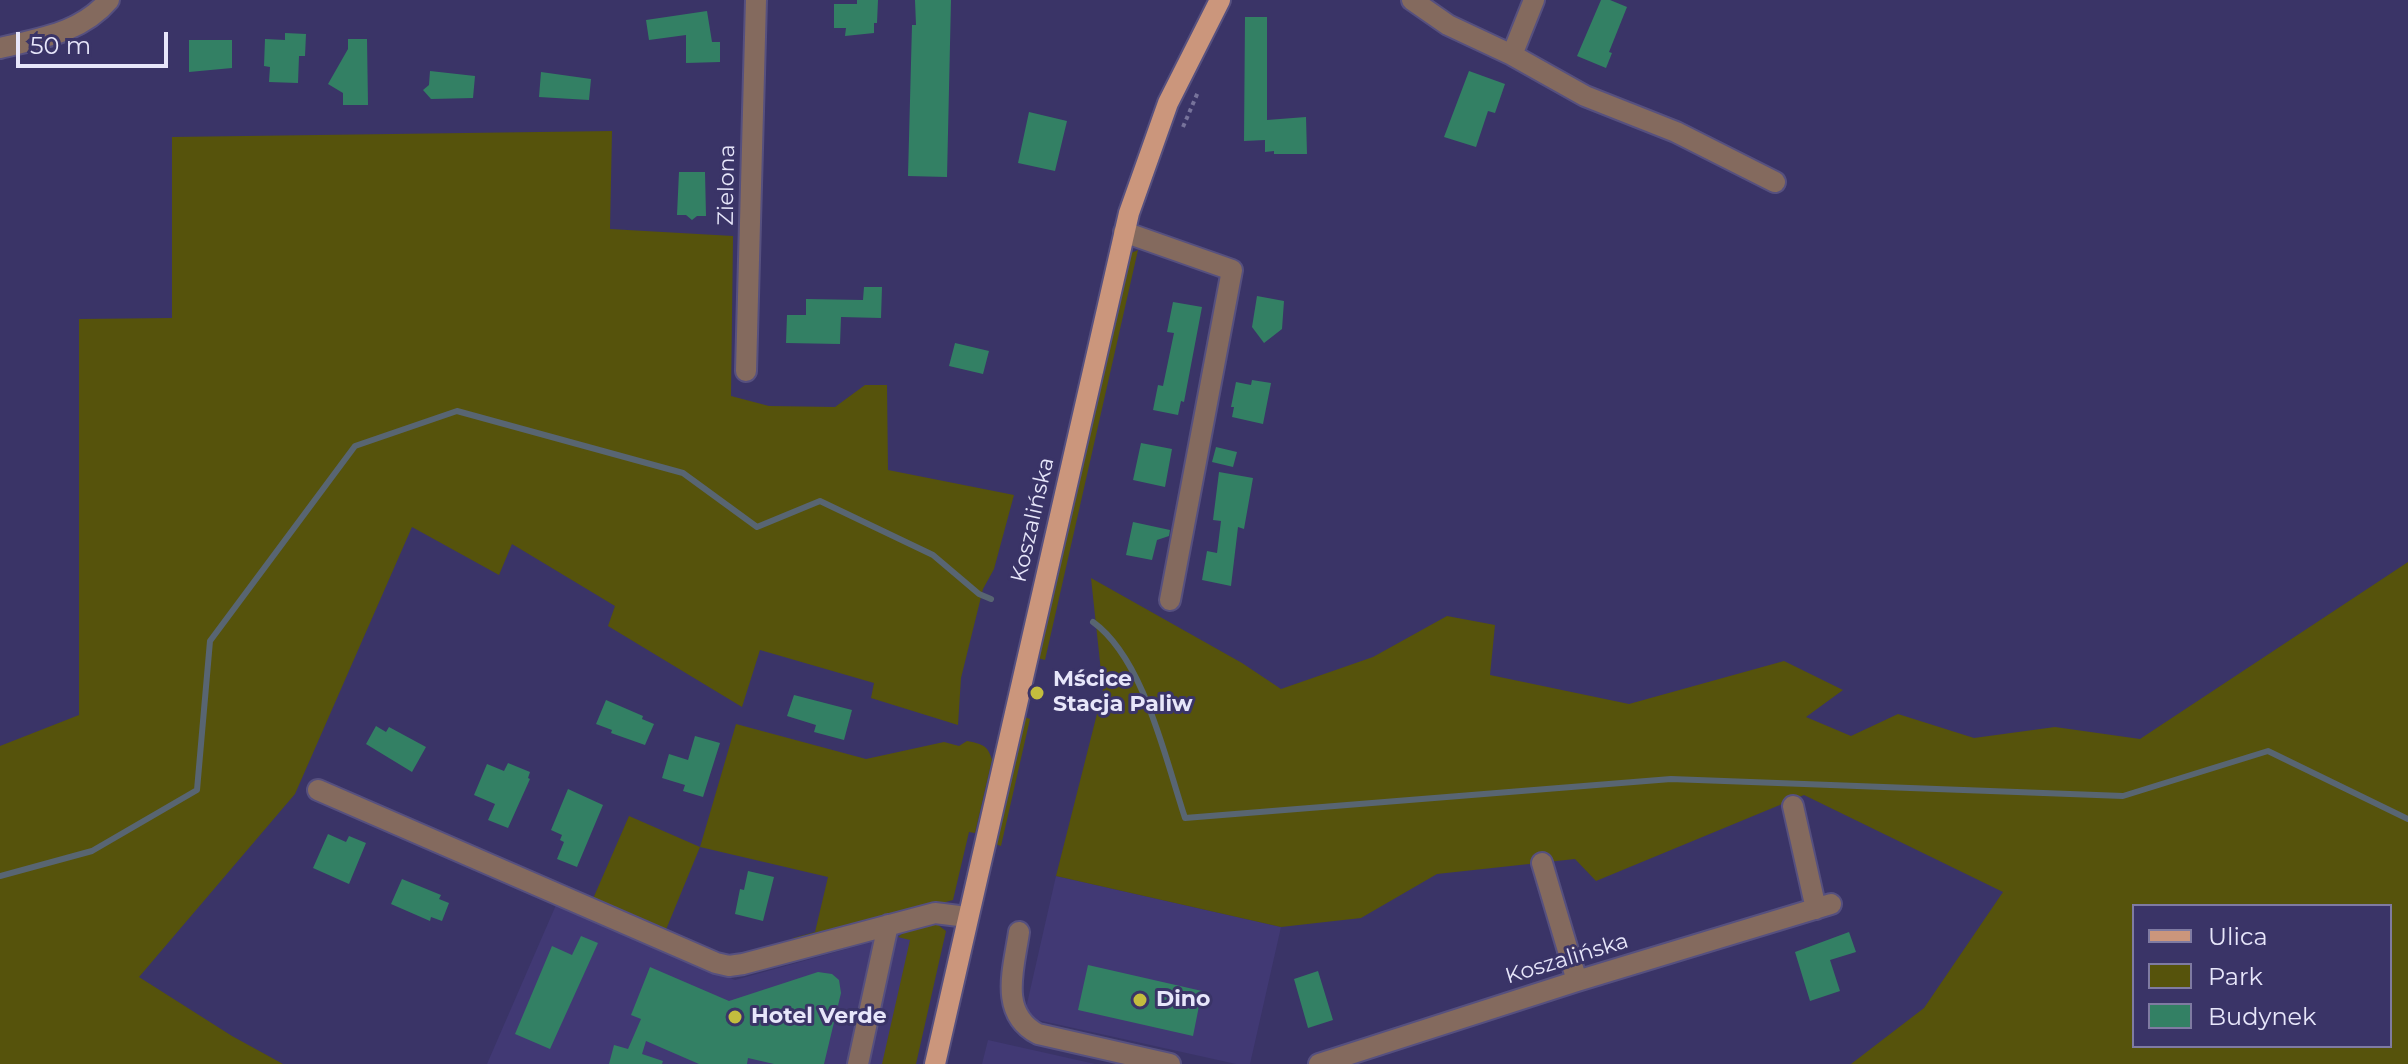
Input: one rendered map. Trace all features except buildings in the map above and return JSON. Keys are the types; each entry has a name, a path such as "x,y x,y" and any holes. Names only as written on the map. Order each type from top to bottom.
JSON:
{"main road":[{"name":"Koszalińska","path":"935,1064 1124,232 1146,158 1168,103 1220,0"}],"street":[{"path":"0,48 63,33 84,23 109,0"},
{"name":"Zielona","path":"746,371 756,0"},
{"path":"1412,0 1448,25 1512,55 1585,96 1676,132 1775,182"},
{"path":"1512,55 1534,0"},
{"path":"1124,232 1232,270 1170,600"},
{"path":"318,790 729,966 935,913 967,917"},
{"name":"Koszalińska","path":"1319,1064 1577,981 1824,907 1793,806"},
{"path":"1542,863 1577,981"},
{"path":"858,1064 888,925"},
{"path":"1019,932 1012,1004 1027,1028 1038,1034 1170,1064"}],"path":[{"path":"1181,130 1200,87"}],"shaded area":[{"path":"1056,876 1281,927 1250,1064 1236,1064 1024,1017"},
{"path":"556,905 735,980 933,925 901,1064 487,1064"},
{"path":"988,1040 1095,1064 982,1064"}],"green space":[{"path":"612,131 610,229 733,236 731,396 769,406 835,407 865,385 887,385 888,470 1014,495 994,569 983,589 961,678 958,725 871,698 874,683 760,650 742,707 608,626 615,606 512,544 499,575 412,527 295,794 139,977 232,1036 283,1064 0,1064 0,746 79,715 79,319 172,318 172,137"},
{"path":"1138,250 1045,660 1038,658 1131,253"},
{"path":"2408,562 2408,1064 1851,1064 1924,1008 2003,892 1804,795 1596,881 1575,859 1437,874 1361,918 1281,927 1056,876 1103,690 1091,578 1242,663 1281,689 1373,657 1447,616 1495,625 1490,675 1629,704 1784,661 1843,690 1806,717 1851,736 1898,714 1974,738 2055,727 2140,739"},
{"path":"1025,717 1030,719 1001,846 995,844"},
{"path":"736,724 866,759 944,742 959,746 967,741 984,746 992,760 975,833 969,832 953,900 795,943 793,938 815,932 828,877 700,847"},
{"path":"629,816 700,847 665,932 592,901"},
{"path":"934,922 946,931 916,1064 882,1064 910,940 898,937 907,930"}],"waterway":[{"path":"0,876 92,851 197,790 210,641 355,446 457,411 683,473 757,527 820,501 933,555 979,594 991,599"},
{"path":"1093,622 1111,639 1139,684 1161,739 1185,818 1671,779 2123,796 2268,751 2408,819"}],"place":[{"name":"Mścice Stacja Paliw","path":"1037,693"},
{"name":"Dino","path":"1140,1000"},
{"name":"Hotel Verde","path":"735,1017"}]}
